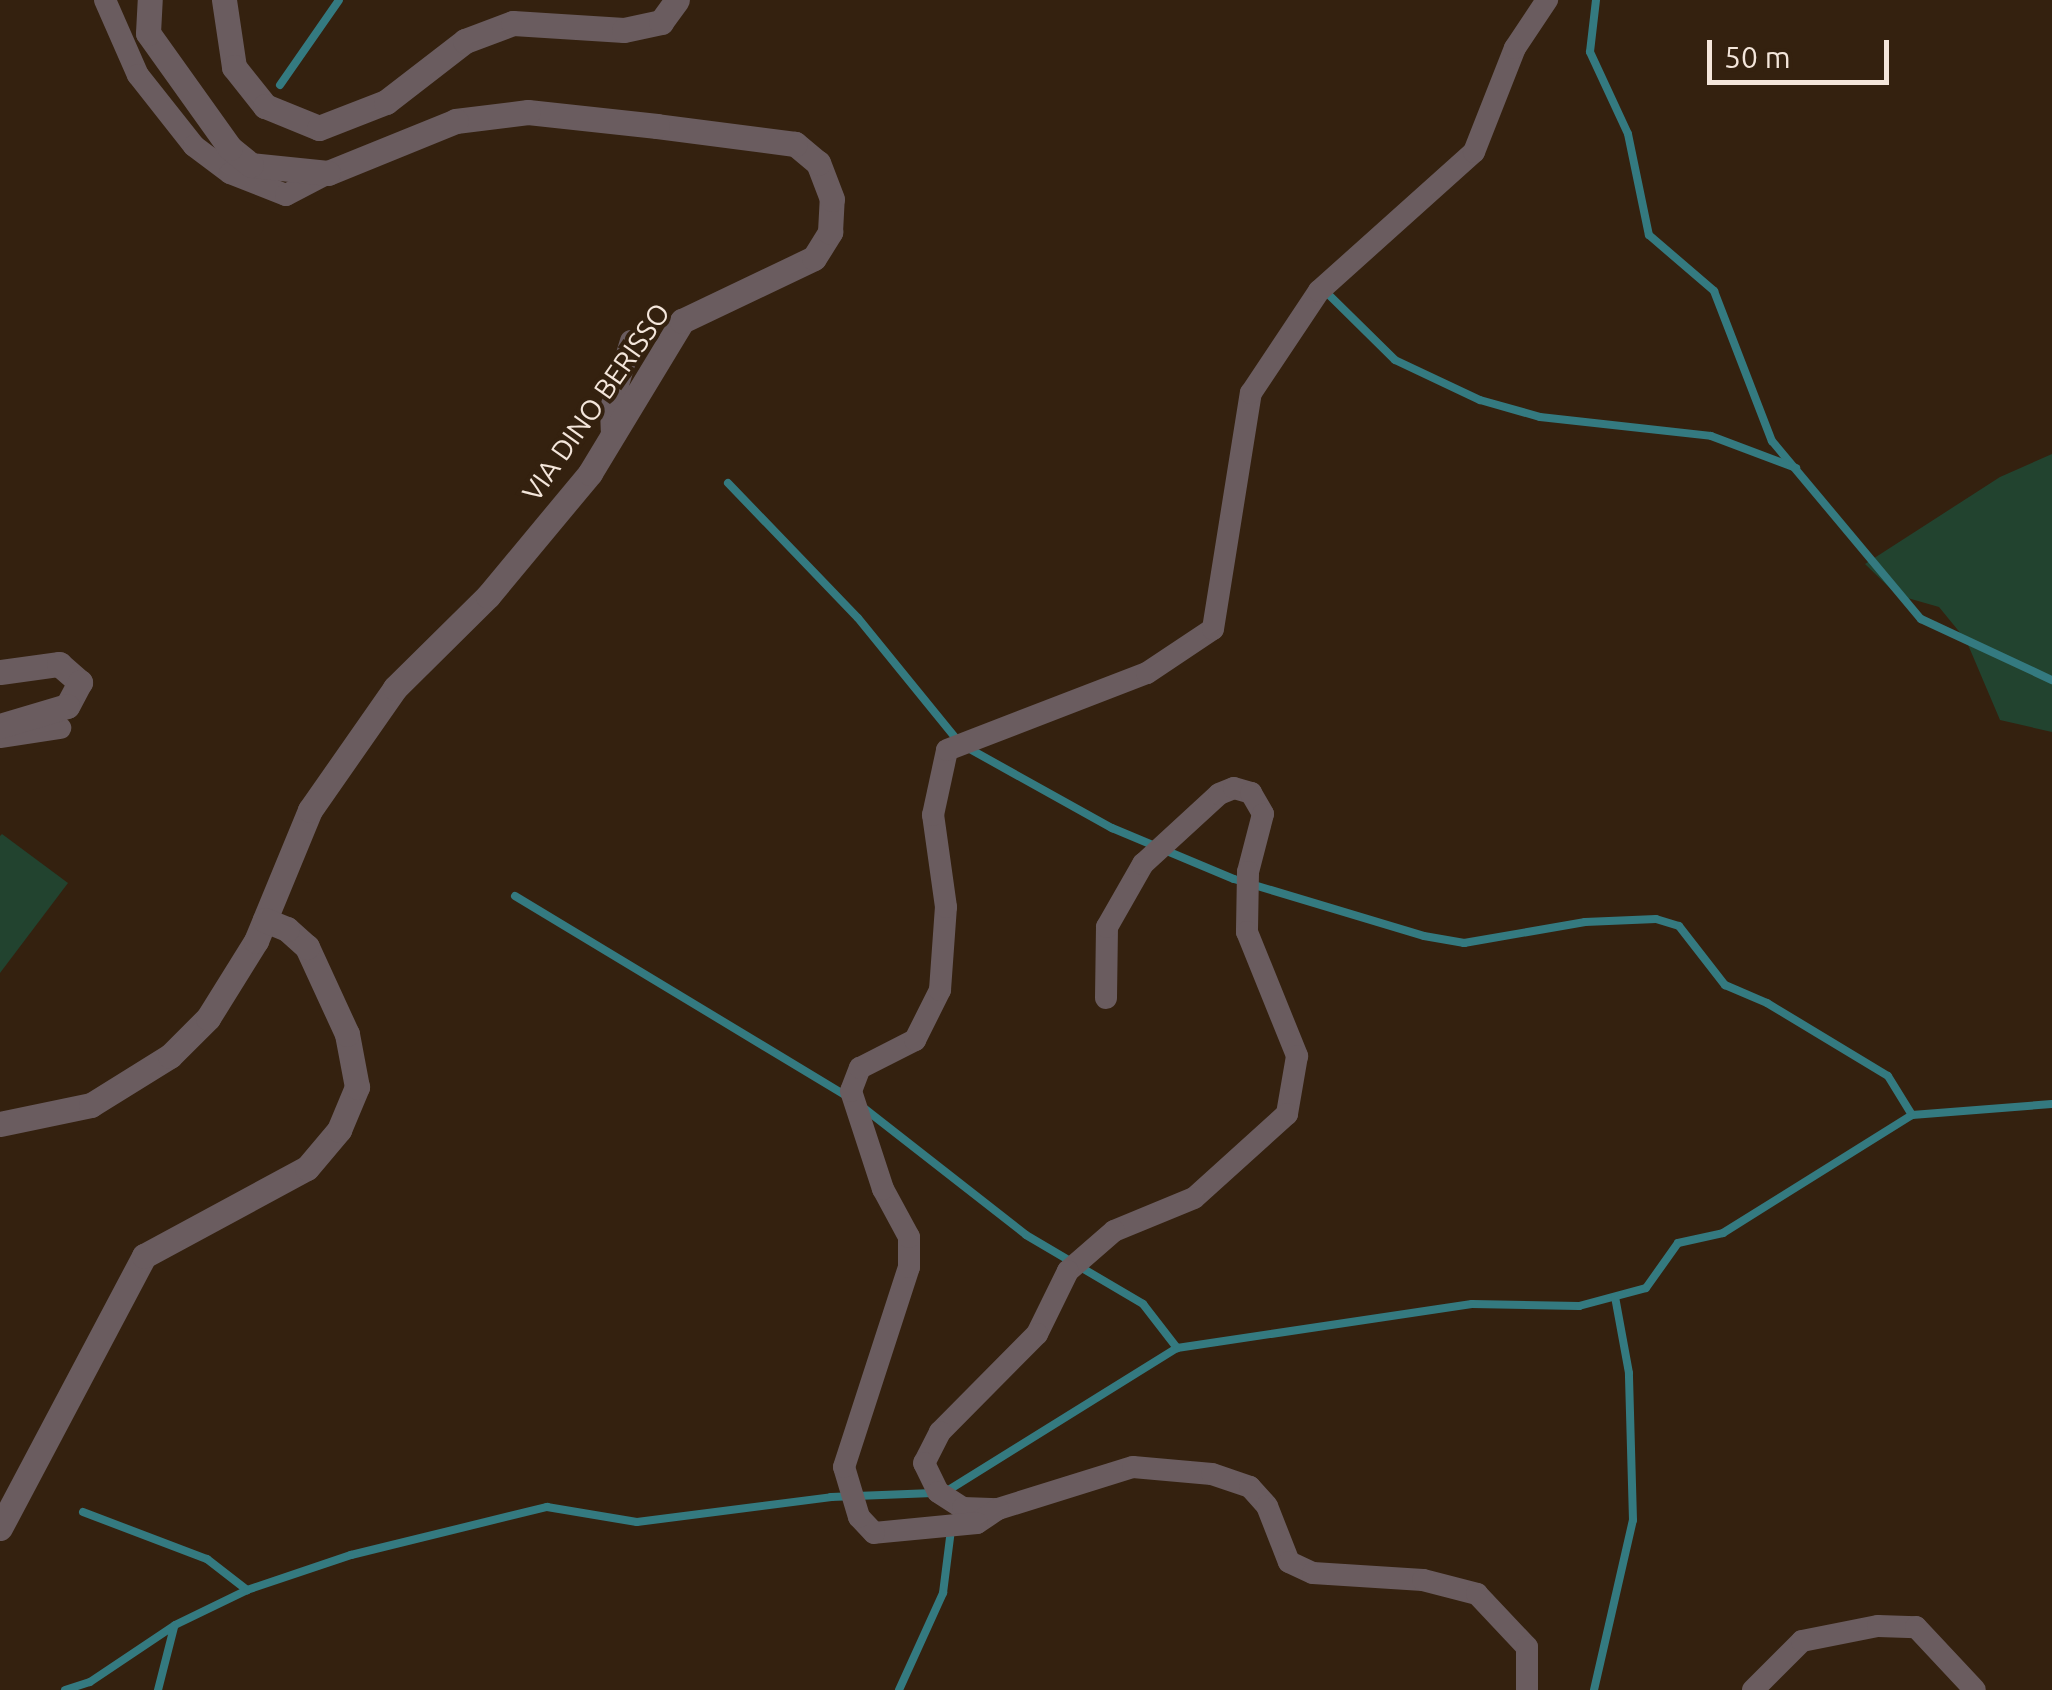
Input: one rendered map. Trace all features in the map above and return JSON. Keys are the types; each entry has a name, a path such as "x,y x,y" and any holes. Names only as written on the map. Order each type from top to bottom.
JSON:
{"street":[{"path":"105,0 138,75 194,146 230,173 286,196 328,172"},
{"name":"VIA DINO BERISSO","path":"0,1124 91,1106 170,1056 208,1018 265,920 310,810 395,688 488,596 612,437 682,321 814,258 830,232 832,200 818,163 795,144 528,112 456,121 328,172 251,164 230,148 148,32 150,0"},
{"path":"224,0 234,67 264,106 318,128 386,102 441,56 513,23 624,30 662,22 676,0"},
{"path":"1526,1690 1528,1647 1477,1594 1423,1580 1313,1572 1289,1562 1268,1506 1250,1487 1212,1474 1133,1467 998,1509 976,1523 874,1533 859,1518 844,1467 909,1267 909,1237 883,1190 851,1091 860,1068 915,1040 940,990 946,907 933,815 947,750 1148,673 1213,629 1251,394 1319,291 1474,152 1515,48 1548,0"},
{"path":"612,437 611,408 631,340"},
{"path":"0,672 67,666 80,689 67,706 0,726"},
{"path":"0,737 60,728"},
{"path":"998,1509 963,1508 938,1492 924,1462 940,1432 1038,1334 1068,1272 1114,1231 1194,1198 1287,1114 1297,1056 1248,932 1248,872 1263,814 1251,792 1234,788 1218,794 1143,864 1107,927 1106,998"},
{"path":"0,1528 144,1256 307,1168 339,1130 357,1087 347,1034 307,948 288,929 265,920"},
{"path":"1753,1690 1802,1641 1878,1626 1916,1627 1975,1690"}],"green space":[{"path":"2052,454 2052,732 2000,720 1966,640 1939,607 1897,595 1865,564 2000,477"},
{"path":"0,836 68,883 0,973"}],"waterway":[{"path":"280,85 339,0"},
{"path":"1596,0 1590,52 1628,134 1649,235 1714,291 1772,441 1921,619 2052,680"},
{"path":"1323,289 1395,360 1480,400 1540,417 1711,436 1796,468"},
{"path":"728,483 858,618 957,740"},
{"path":"968,748 1112,828 1234,879 1424,936 1464,943 1585,922 1656,919 1679,926 1725,985 1767,1003 1888,1076 1912,1115"},
{"path":"515,896 845,1095"},
{"path":"947,1491 1177,1348 1472,1304 1579,1306 1646,1288 1678,1243 1723,1233 1912,1115 2052,1104"},
{"path":"865,1109 1026,1235 1143,1304 1177,1348"},
{"path":"1594,1690 1633,1520 1629,1373 1615,1297"},
{"path":"65,1690 90,1682 175,1625 247,1590 351,1555 547,1507 637,1522 831,1497 933,1493"},
{"path":"83,1512 207,1559 247,1590"},
{"path":"899,1690 943,1593 951,1530"},
{"path":"158,1690 174,1627"}]}
